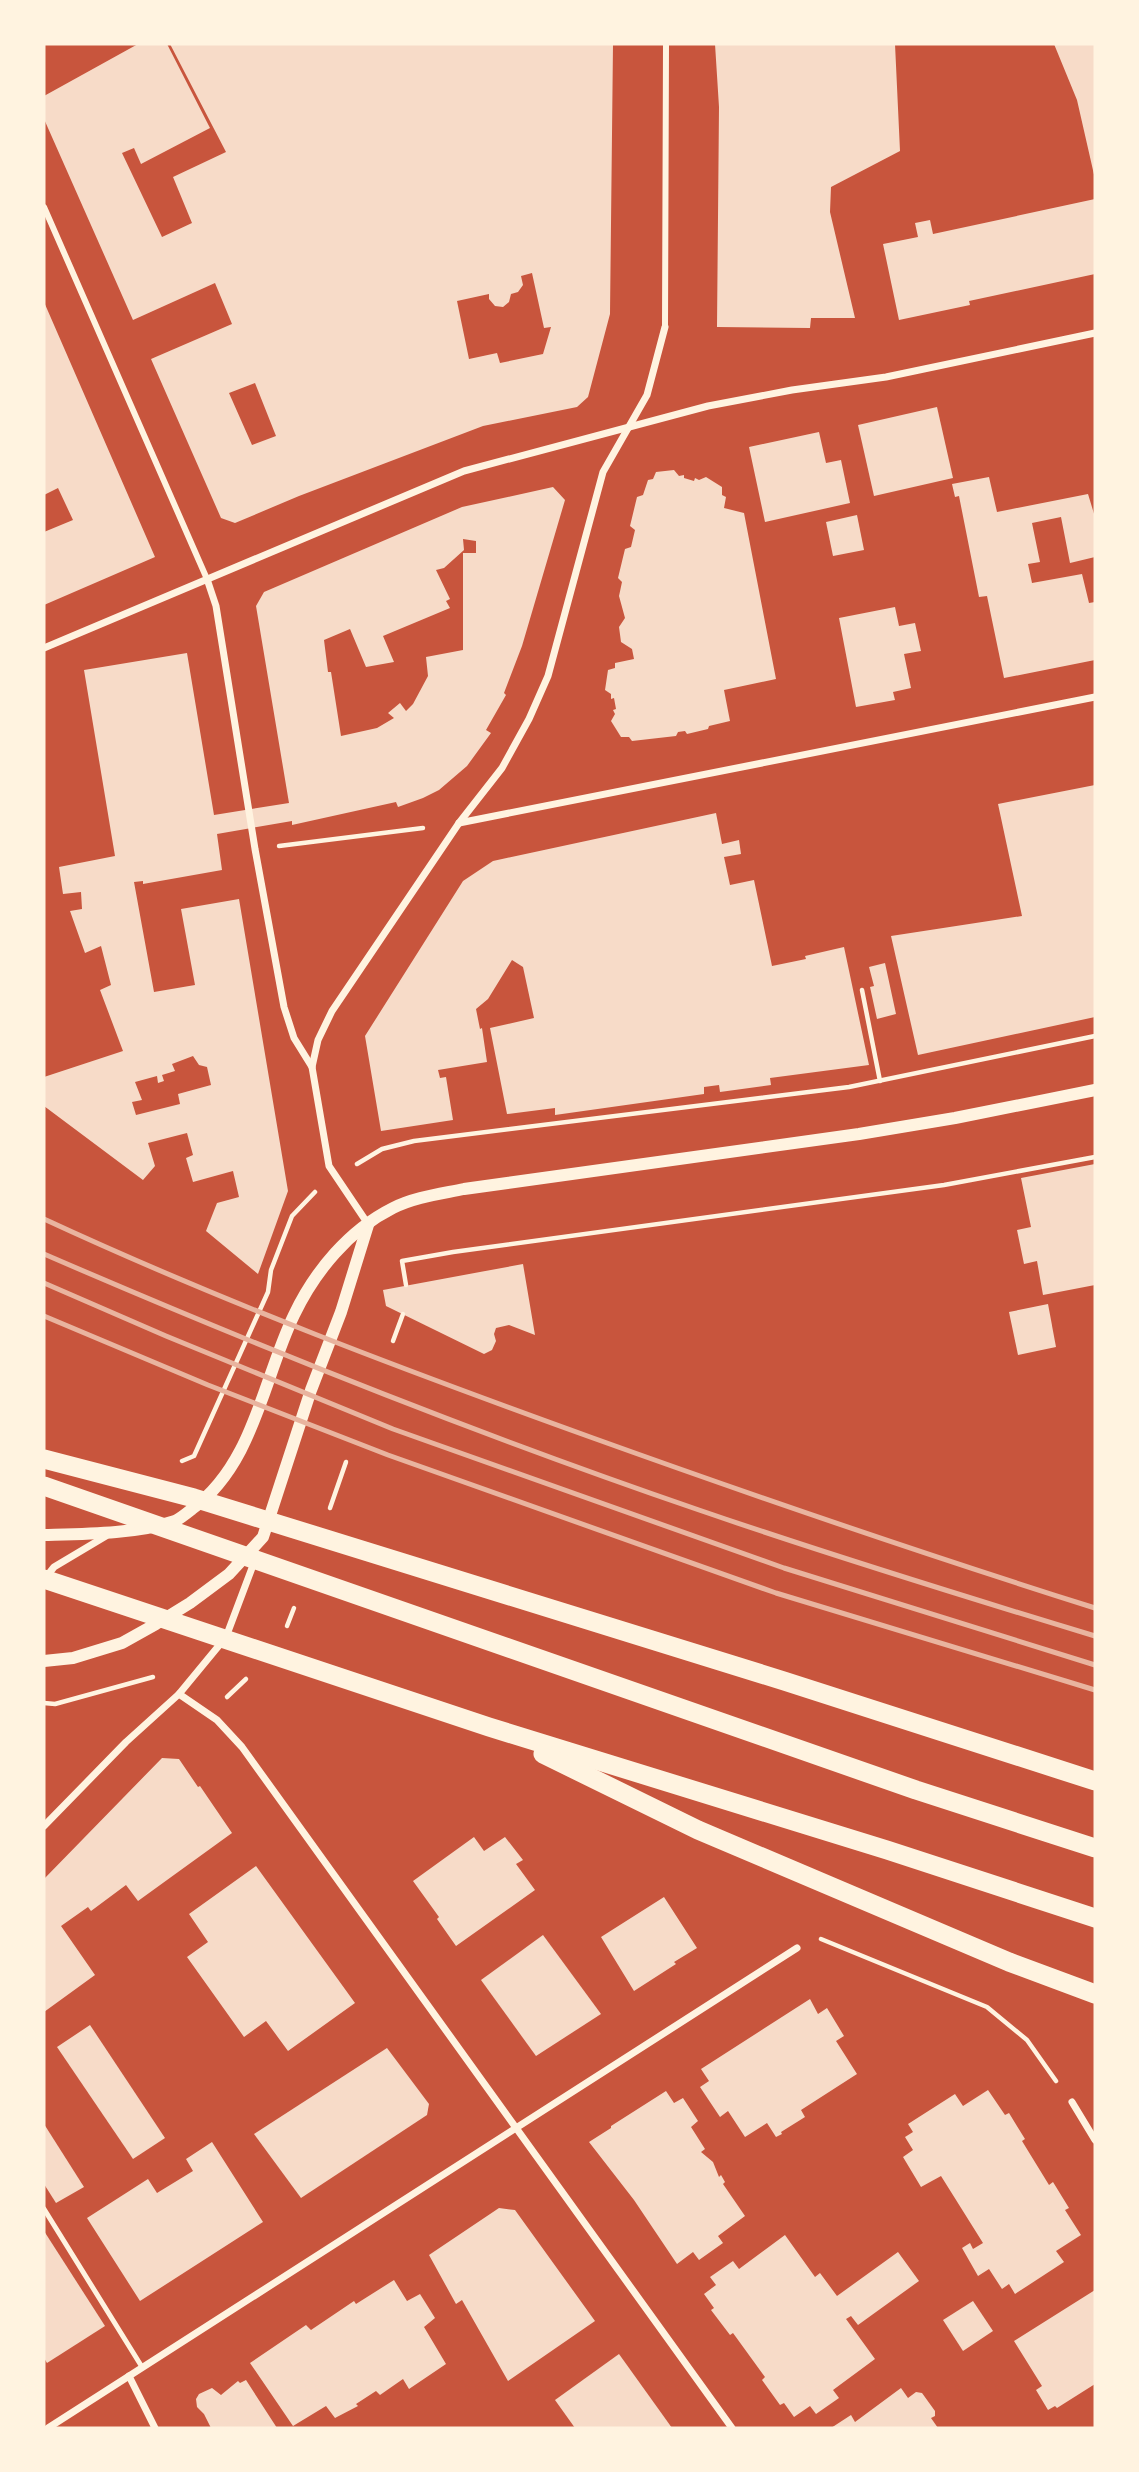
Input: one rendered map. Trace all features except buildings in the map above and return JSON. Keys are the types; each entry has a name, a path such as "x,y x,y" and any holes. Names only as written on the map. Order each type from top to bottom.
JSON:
{"highway":[{"path":"44,1459 194,1498 784,1681 1095,1781"},
{"path":"44,1486 916,1790 1095,1848"},
{"path":"44,1580 489,1727 887,1850 1095,1918"},
{"path":"489,1727 698,1830 1009,1962 1095,1994"}],"street":[{"path":"368,1225 329,1166 312,1067 317,1040 332,1012 459,823 502,768 529,719 548,676 603,472 647,395 665,327 666,44"},
{"path":"44,207 207,579 216,606 255,849 284,1007 294,1038 312,1067"},
{"path":"44,648 464,471 631,425 752,397 886,377 1095,333"},
{"path":"459,823 1095,697"},
{"path":"44,1535 109,1533 177,1520 206,1499 226,1476 246,1441 294,1314 320,1269 337,1249 393,1208 464,1189 806,1143 955,1118 1095,1090"},
{"path":"44,1826 126,1742 179,1694 226,1637 263,1537 311,1390 341,1312 368,1225"},
{"path":"44,1580 54,1567 109,1533"},
{"path":"44,1661 72,1658 121,1643 156,1624 190,1604 229,1574 263,1537"},
{"path":"179,1694 217,1720 242,1747 732,2428"},
{"path":"48,2428 797,1948"},
{"path":"1072,2102 1095,2140"},
{"path":"129,2376 155,2428"}],"lane":[{"path":"44,2209 142,2367"}],"path":[{"path":"255,849 459,823"},
{"path":"862,990 880,1082"},
{"path":"382,1149 414,1141 880,1082 1095,1036"},
{"path":"406,1285 402,1261 944,1185 1095,1157"},
{"path":"172,1466 194,1456 199,1446 268,1293 271,1270 292,1216 312,1195 336,1177"},
{"path":"393,1341 403,1314"},
{"path":"44,1703 55,1704 152,1679 161,1670"},
{"path":"797,1948 821,1939 987,2007 1027,2040 1072,2102"}],"railway":[{"path":"44,1219 247,1307 454,1387 781,1504 1095,1608"},
{"path":"44,1254 287,1356 533,1451 798,1543 1095,1636"},
{"path":"44,1283 393,1429 784,1568 1095,1665"},
{"path":"44,1316 208,1385 388,1455 776,1593 1095,1690"}]}
